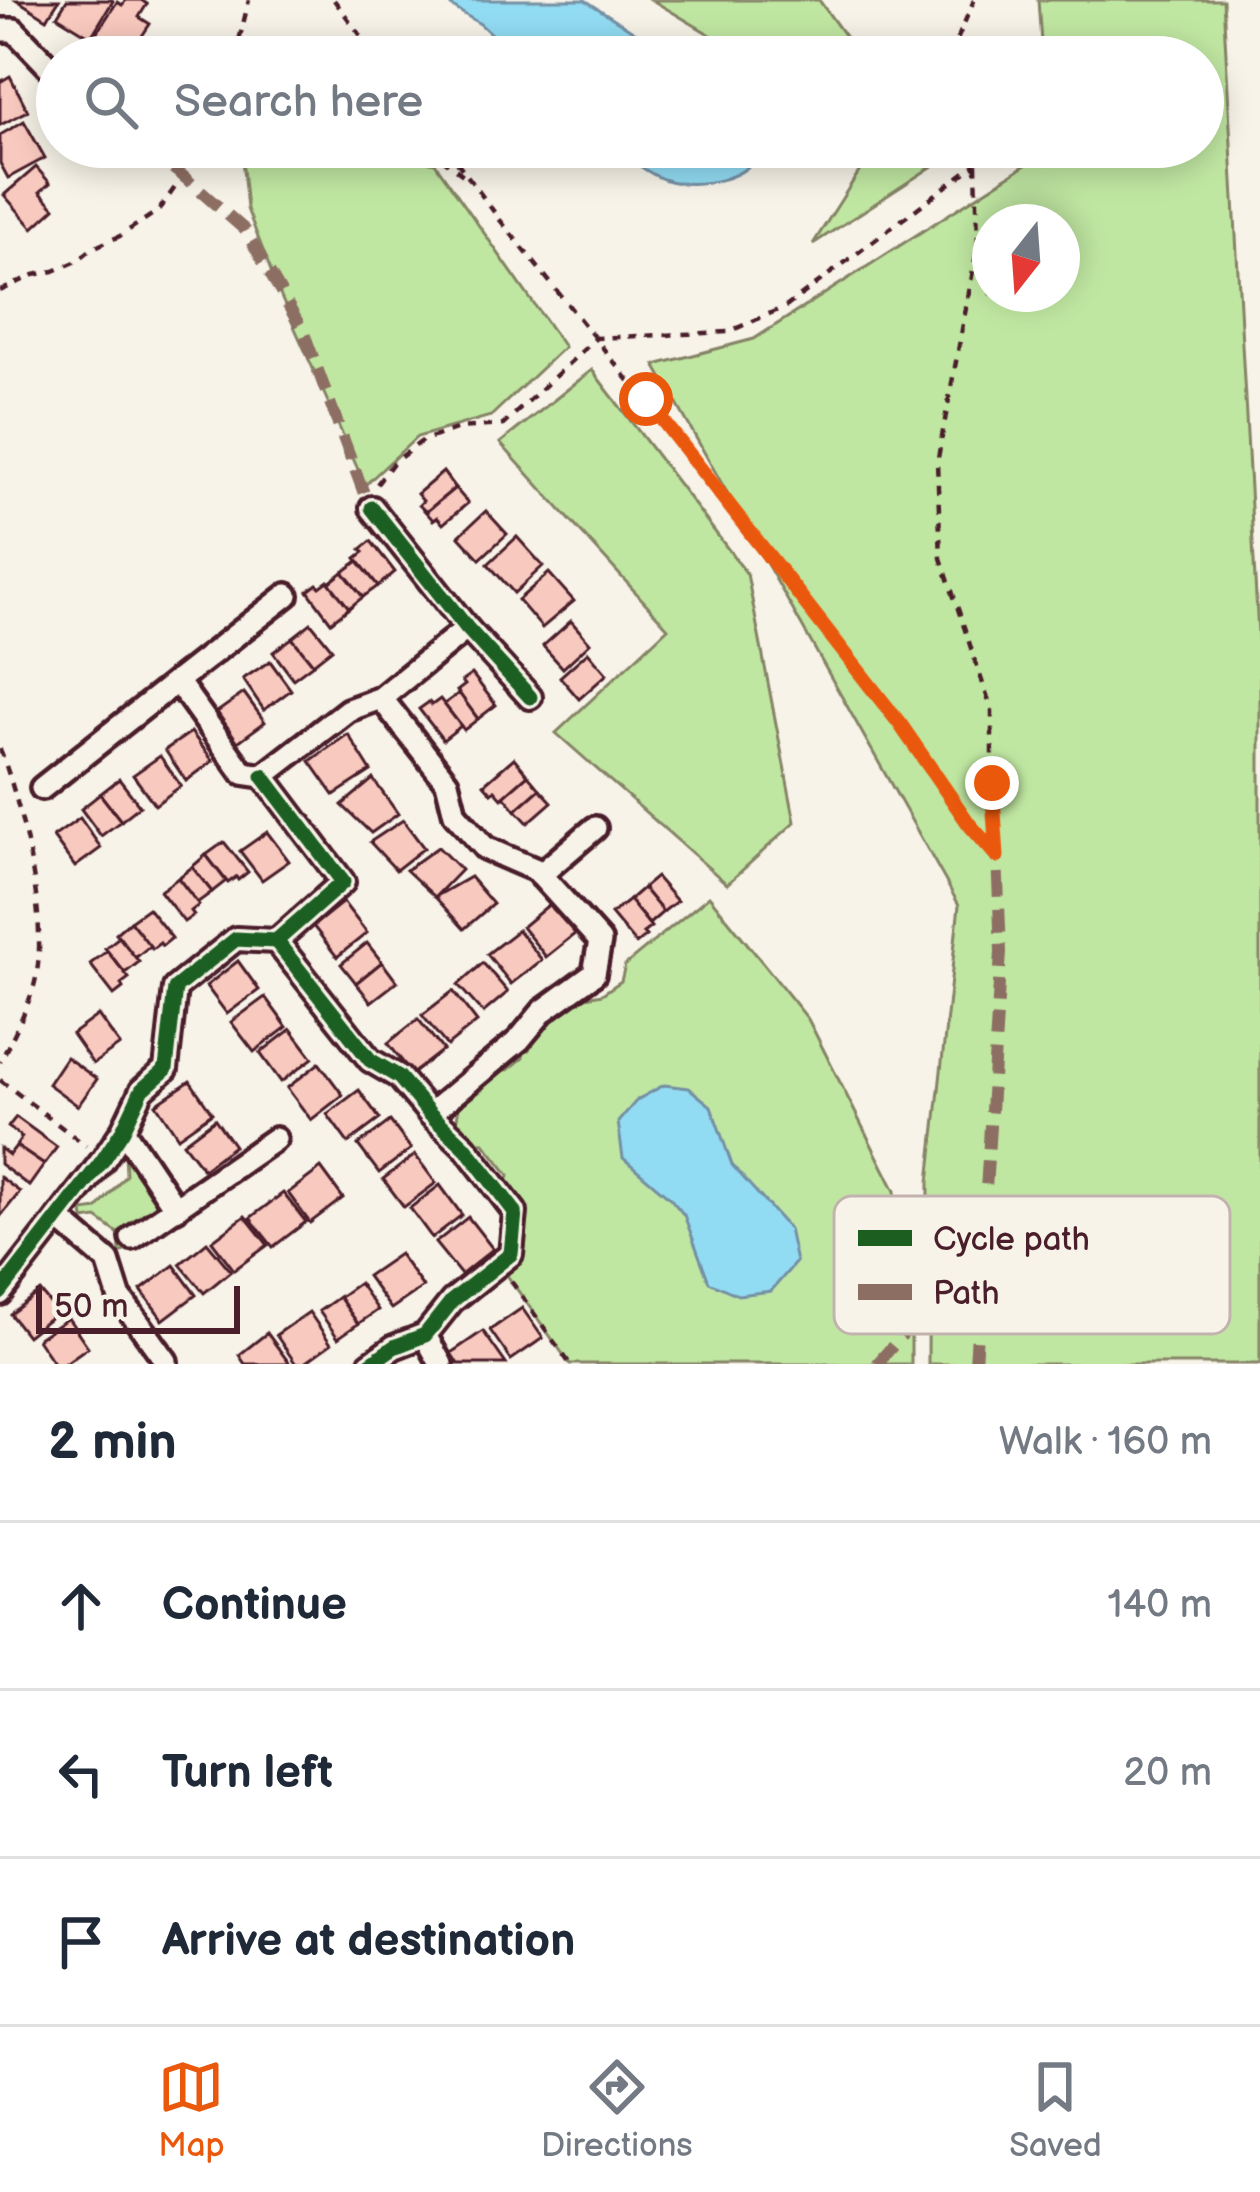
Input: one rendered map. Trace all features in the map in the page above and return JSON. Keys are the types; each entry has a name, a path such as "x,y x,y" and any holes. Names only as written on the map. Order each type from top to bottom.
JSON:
{"street":[{"path":"0,30 14,30 36,53"},
{"path":"372,508 467,628 530,697"},
{"path":"42,788 286,595"},
{"path":"263,776 348,710 381,698 467,628"},
{"path":"0,1293 103,1160 142,1090 166,1070 175,988 236,939 276,940 344,882 263,776 243,772 177,681"},
{"path":"381,698 447,782 455,814 485,848 536,870 600,941 595,974 543,1010 519,1040 430,1114"},
{"path":"540,875 595,828"},
{"path":"276,940 370,1060 399,1077 465,1147 515,1212 511,1254 452,1301 425,1335 394,1347 370,1364"},
{"path":"123,1130 176,1209"},
{"path":"132,1238 275,1139"},
{"path":"58,1218 108,1261 119,1296 166,1364"},
{"path":"425,1335 441,1364"}],"path":[{"path":"241,36 249,0"},
{"path":"334,0 361,36"},
{"path":"959,36 974,0"},
{"path":"0,291 75,262 120,236 159,210 188,168"},
{"path":"454,168 472,182"},
{"path":"462,168 795,588 997,856 992,711 941,558 937,463 978,244 976,168"},
{"path":"372,508 366,499 393,463 422,441 459,428 503,425 596,338 728,332 788,306 971,168"},
{"path":"0,749 14,791 40,914 35,983 0,1063"},
{"path":"0,1080 103,1160"},
{"path":"500,1265 570,1364"}],"green space":[{"path":"652,0 819,0 845,36 712,36"},
{"path":"1038,0 1223,0 1260,670 1260,1364 928,1364 928,1334 1230,1334 1230,1196 929,1196 959,905 655,365 754,339 1021,168 1224,168 1224,36 1041,36"},
{"path":"243,168 439,168 564,347 491,416 417,437 365,485 247,209"},
{"path":"861,168 930,168 813,244"},
{"path":"592,370 747,574 795,822 727,884 556,733 668,628 500,443"},
{"path":"709,896 808,1019 896,1196 834,1196 834,1334 911,1334 911,1364 570,1364 504,1271 521,1255 528,1216 505,1187 509,1175 484,1143 471,1142 456,1125 459,1106 482,1090 492,1069 508,1070 568,1000 602,994 621,981 625,965"},
{"path":"125,1153 157,1194 154,1215 123,1237 129,1249 120,1253 119,1234 97,1218 84,1220 83,1211 97,1209 126,1175"}],"water":[{"path":"448,0 585,0 641,36 493,36"},
{"path":"643,168 747,168 707,182 660,178"},
{"path":"664,1085 689,1088 711,1106 732,1165 789,1229 796,1262 771,1291 738,1295 709,1282 684,1215 623,1158 618,1122 637,1100"}],"building":[{"path":"17,0 59,0 47,19"},
{"path":"67,0 113,1 92,36 57,16"},
{"path":"126,0 147,4 139,17 150,24 142,36 95,36 117,2 122,5"},
{"path":"10,76 28,111 0,125 0,82"},
{"path":"24,121 36,142 36,163 8,178 0,163 0,135"},
{"path":"36,167 50,183 40,192 55,208 33,228 4,195"},
{"path":"443,472 455,488 426,512 417,494"},
{"path":"455,488 468,503 443,524 437,517 433,520 426,512"},
{"path":"486,511 507,534 480,559 459,536"},
{"path":"517,537 543,566 514,593 488,564"},
{"path":"371,541 395,572 378,586 356,558"},
{"path":"358,561 378,586 363,597 343,572"},
{"path":"343,572 363,597 349,608 329,583"},
{"path":"549,573 574,601 542,628 518,600"},
{"path":"328,581 349,608 331,622 308,591"},
{"path":"571,621 590,643 563,668 543,646"},
{"path":"311,623 332,649 313,664 292,638"},
{"path":"292,638 313,664 293,679 273,652"},
{"path":"588,652 607,674 579,699 560,677"},
{"path":"270,661 291,690 264,710 243,679"},
{"path":"472,674 496,705 478,719 457,691"},
{"path":"244,693 265,722 238,742 217,712"},
{"path":"459,693 478,719 464,730 444,704"},
{"path":"440,699 461,726 443,740 419,709"},
{"path":"191,732 213,761 186,781 165,750"},
{"path":"348,734 371,771 334,795 310,761"},
{"path":"160,756 181,786 155,805 133,775"},
{"path":"514,758 528,775 502,798 484,784"},
{"path":"528,775 540,789 516,810 504,796"},
{"path":"119,779 140,806 121,821 100,794"},
{"path":"373,779 398,814 371,833 342,805"},
{"path":"540,789 552,802 528,823 516,810"},
{"path":"100,794 121,821 101,836 81,809"},
{"path":"80,818 101,848 75,867 53,837"},
{"path":"403,820 424,848 396,870 370,842"},
{"path":"267,832 289,861 262,880 240,851"},
{"path":"224,842 248,872 228,883 206,855"},
{"path":"438,847 461,870 435,897 406,870"},
{"path":"206,855 226,881 212,892 192,867"},
{"path":"192,867 212,892 197,903 178,878"},
{"path":"470,877 493,904 464,929 435,897"},
{"path":"656,877 677,901 663,912 643,888"},
{"path":"178,878 199,905 184,922 160,891"},
{"path":"643,888 663,912 649,924 629,900"},
{"path":"629,900 651,927 636,944 611,914"},
{"path":"343,902 367,933 337,957 313,926"},
{"path":"552,902 576,933 546,957 522,927"},
{"path":"148,908 172,938 152,949 130,921"},
{"path":"130,921 150,946 135,958 116,933"},
{"path":"518,930 542,960 511,984 487,954"},
{"path":"119,937 139,962 125,973 105,948"},
{"path":"367,943 382,962 356,983 341,964"},
{"path":"107,951 129,978 114,995 90,964"},
{"path":"238,961 259,990 227,1014 206,986"},
{"path":"382,962 397,982 371,1002 356,983"},
{"path":"483,963 508,992 483,1013 458,985"},
{"path":"453,991 477,1022 447,1046 422,1015"},
{"path":"265,997 287,1027 254,1052 231,1022"},
{"path":"98,1015 120,1045 93,1064 72,1034"},
{"path":"418,1019 443,1050 412,1074 388,1043"},
{"path":"291,1029 313,1058 281,1082 260,1053"},
{"path":"66,1057 97,1079 78,1106 48,1084"},
{"path":"319,1063 343,1095 311,1120 287,1088"},
{"path":"190,1081 212,1113 178,1137 156,1104"},
{"path":"359,1090 380,1119 348,1143 327,1114"},
{"path":"16,1117 57,1147 44,1165 16,1146 22,1137 8,1127"},
{"path":"215,1119 234,1146 203,1169 183,1143"},
{"path":"390,1121 411,1149 379,1173 358,1145"},
{"path":"16,1146 44,1165 29,1186 0,1164 0,1148 9,1155"},
{"path":"415,1155 436,1183 404,1207 383,1179"},
{"path":"321,1168 343,1198 310,1223 288,1193"},
{"path":"0,1177 20,1192 0,1217"},
{"path":"440,1185 462,1215 432,1238 410,1208"},
{"path":"283,1193 306,1222 273,1247 250,1218"},
{"path":"245,1216 268,1245 234,1270 212,1241"},
{"path":"468,1217 493,1249 461,1275 435,1243"},
{"path":"207,1242 231,1271 204,1293 180,1264"},
{"path":"399,1254 423,1287 391,1309 367,1276"},
{"path":"174,1265 196,1295 163,1320 141,1290"},
{"path":"359,1283 378,1310 358,1324 339,1297"},
{"path":"40,1291 57,1312 27,1336 10,1314"},
{"path":"339,1297 358,1324 338,1338 319,1311"},
{"path":"522,1308 543,1338 511,1360 490,1330"},
{"path":"309,1312 331,1344 296,1364 276,1335"},
{"path":"68,1318 88,1347 64,1364 54,1364 37,1339"},
{"path":"483,1331 506,1364 458,1364 451,1353"},
{"path":"267,1333 290,1364 245,1364 239,1355"}],"marked path":[{"path":"172,168 245,230 304,333 366,499"},
{"path":"986,1196 1001,952 997,855"},
{"path":"877,1364 903,1334"},
{"path":"975,1364 977,1334"}],"cycle path":[{"path":"372,508 467,628 530,697"},
{"path":"0,1293 103,1160 142,1090 166,1069 175,988 236,939 276,941 343,882 263,776"},
{"path":"276,941 370,1060 399,1077 465,1147 515,1212 511,1254 452,1301 425,1335 394,1347 370,1364"}],"route":[{"path":"646,399 997,856 992,783"}]}
